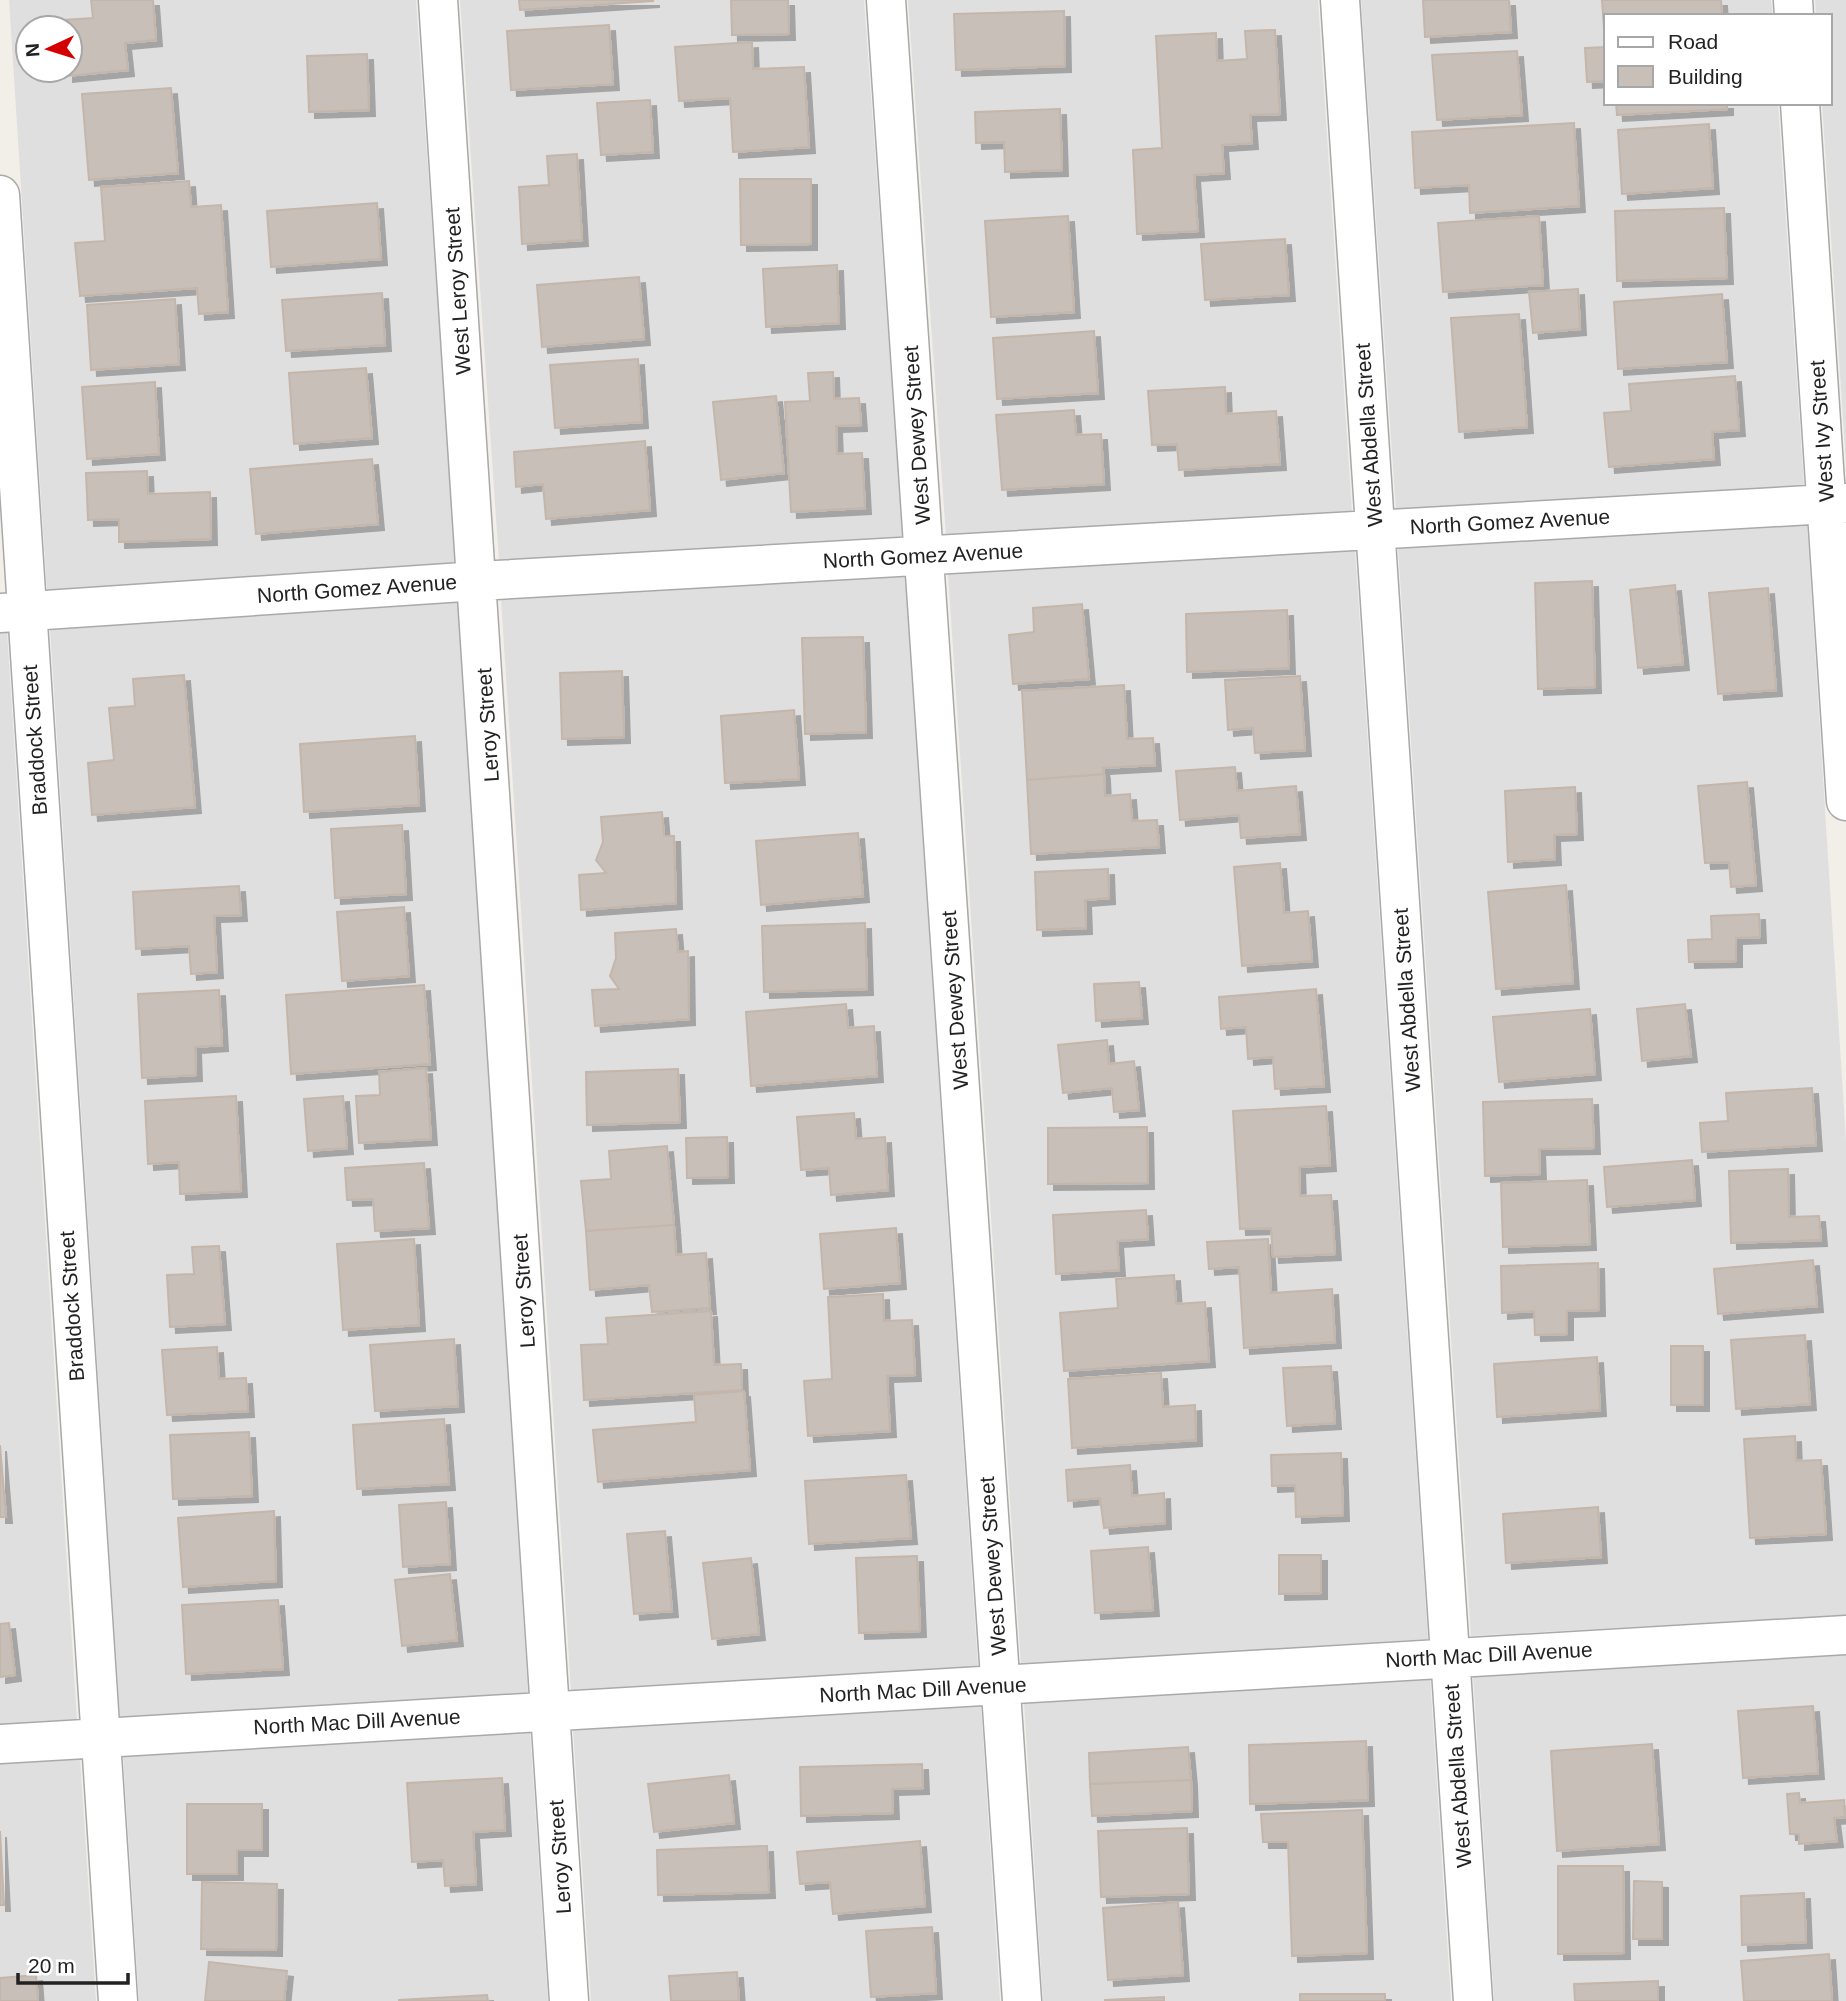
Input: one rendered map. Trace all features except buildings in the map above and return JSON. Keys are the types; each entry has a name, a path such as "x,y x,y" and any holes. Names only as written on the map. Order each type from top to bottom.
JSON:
{"street":[{"name":"West Leroy Street","path":"438,0 478,581"},
{"name":"West Dewey Street","path":"886,0 1022,2001"},
{"name":"West Abdella Street","path":"1340,0 1473,2001"},
{"name":"West Ivy Street","path":"1800,105 1837,503 1846,801"},
{"name":"Braddock Street","path":"0,195 13,612 118,2001"},
{"name":"North Gomez Avenue","path":"13,612 478,581 1837,503"},
{"name":"Leroy Street","path":"478,581 569,2001"},
{"name":"North Mac Dill Avenue","path":"0,1744 1001,1686 1450,1656 1846,1635"}],"shaded area":[{"path":"9,0 416,0 456,564 47,591 14,84 84,84 84,14 14,14 14,78"},
{"path":"460,0 864,0 903,538 499,561"},
{"path":"908,0 1318,0 1352,512 946,536"},
{"path":"1361,0 1771,0 1773,14 1604,14 1604,105 1778,105 1804,486 1396,510"},
{"path":"1815,0 1846,0 1846,463 1822,105 1832,105 1832,14 1816,14"},
{"path":"1807,524 1846,1142 1846,1615 1471,1636 1398,548"},
{"path":"1355,550 1428,1639 1021,1665 948,574"},
{"path":"905,576 978,1668 571,1691 501,599"},
{"path":"458,602 528,1693 120,1717 50,629"},
{"path":"7,631 77,1720 0,1725 0,632"},
{"path":"1846,1654 1846,2001 1494,2001 1473,1675"},
{"path":"1430,1677 1451,2001 1043,2001 1024,1703"},
{"path":"981,1706 1000,2001 591,2001 573,1729"},
{"path":"530,1731 548,2001 139,2001 123,1755"},
{"path":"80,1758 96,2001 0,2001 0,1763"}]}
